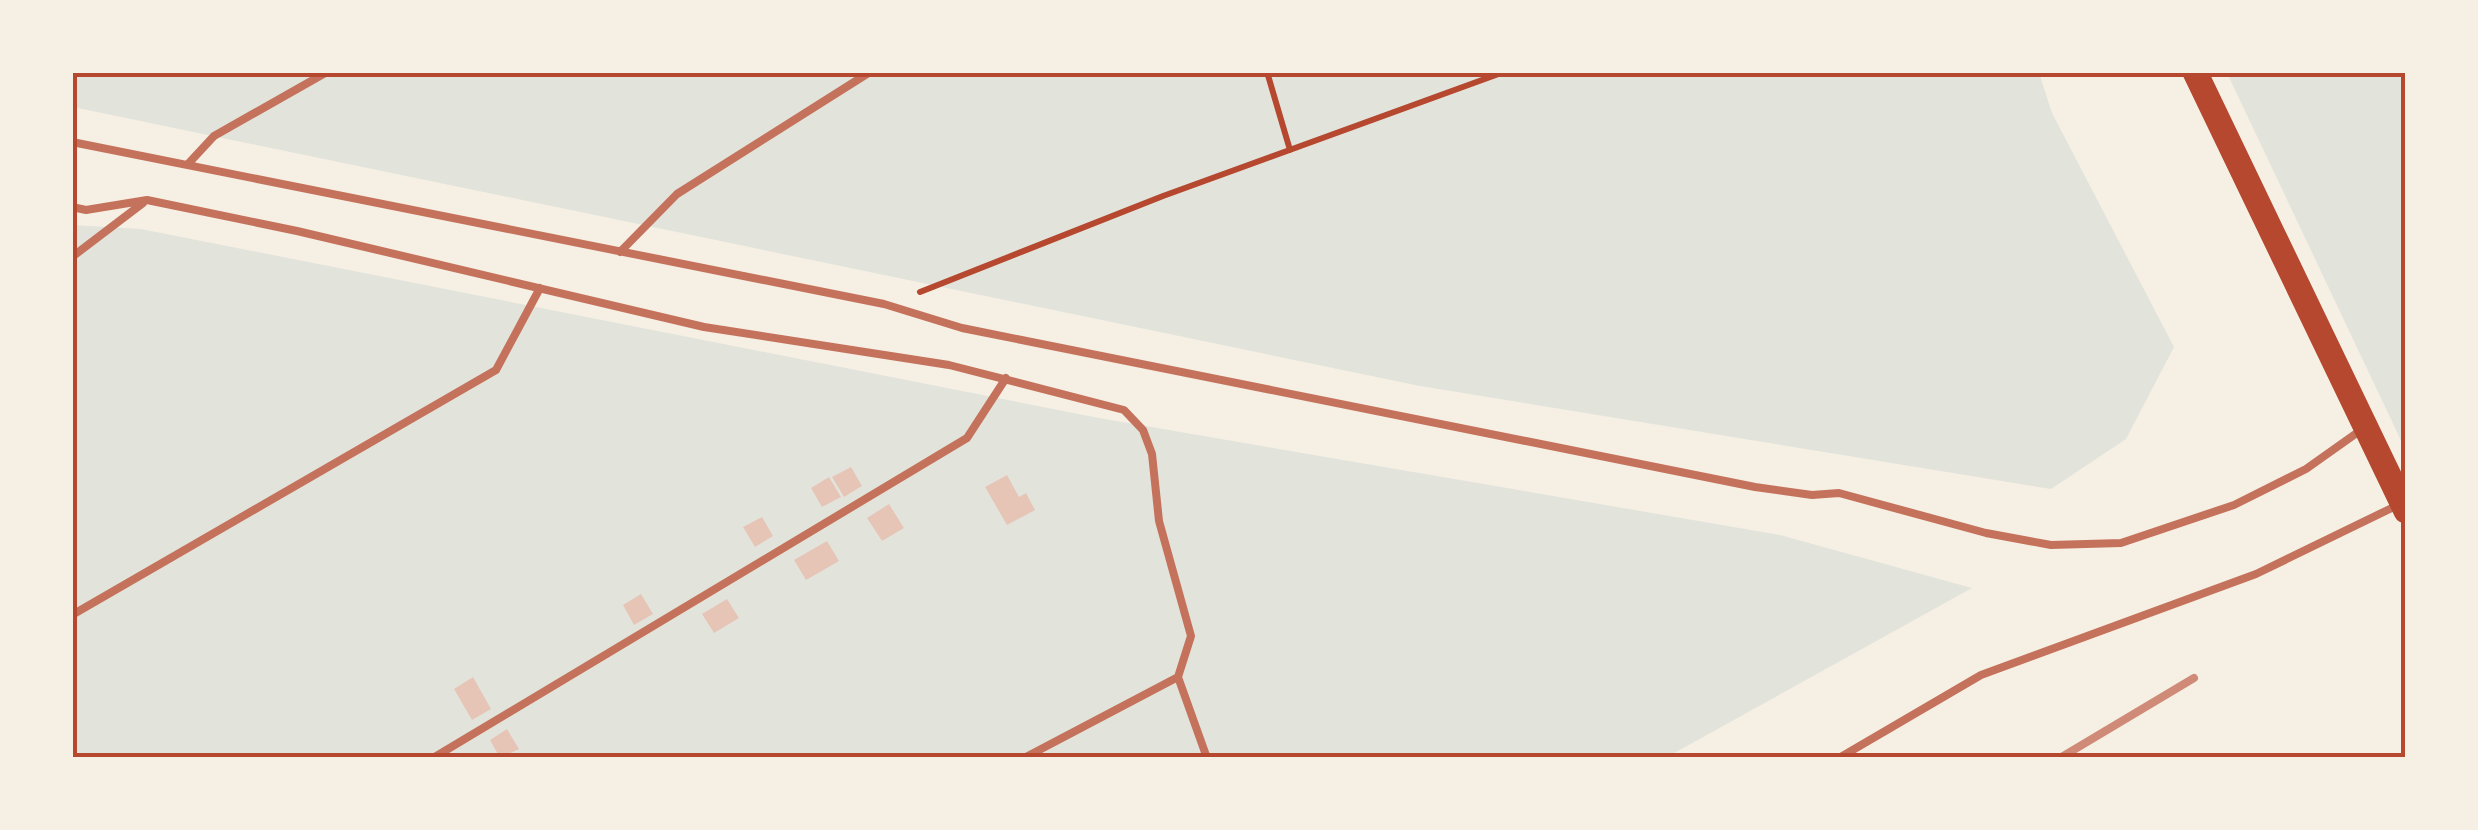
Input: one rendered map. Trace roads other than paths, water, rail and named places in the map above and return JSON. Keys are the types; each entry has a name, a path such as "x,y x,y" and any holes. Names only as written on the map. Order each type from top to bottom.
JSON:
{"main road":[{"path":"2195,72 2404,507"}],"lane":[{"path":"188,164 214,136 326,72"},
{"path":"620,252 677,194 870,72"},
{"path":"72,142 884,304 962,328 1755,487 1812,495 1839,492 1986,533 2050,545 2121,542 2234,505 2306,469 2364,427"},
{"path":"72,207 86,210 147,200 704,326 950,365 1124,410 1143,430 1152,454 1160,521 1191,636 1178,677 1208,758"},
{"path":"72,257 147,200"},
{"path":"72,615 496,370 540,288"},
{"path":"433,758 967,438 1006,378"},
{"path":"1839,758 1981,675 2256,574 2404,507"},
{"path":"1024,758 1178,677"}],"railway":[{"path":"2060,758 2194,678"}]}
